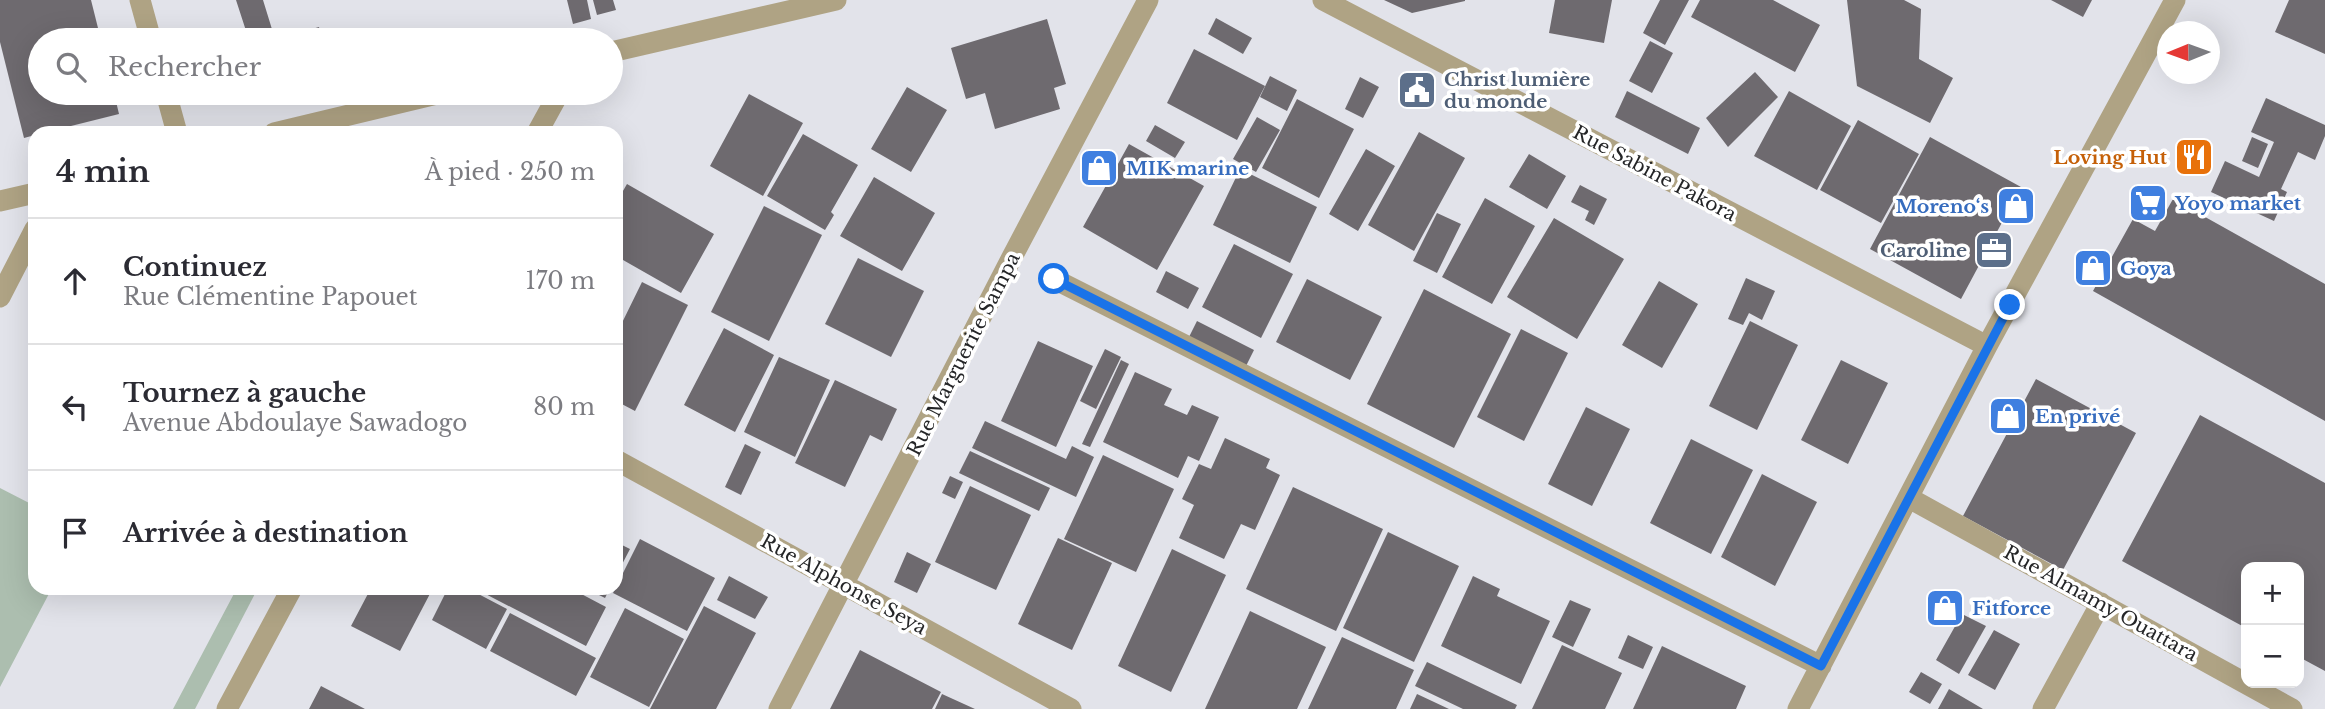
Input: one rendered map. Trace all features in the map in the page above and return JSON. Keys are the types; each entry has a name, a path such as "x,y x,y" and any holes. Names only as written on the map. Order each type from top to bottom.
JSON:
{"street":[{"path":"140,0 148,28"},
{"path":"623,49 836,0"},
{"name":"Rue Marguerite Sampa","path":"779,709 1148,0"},
{"name":"Rue Sabine Pakora","path":"1323,0 1987,346"},
{"path":"1798,709 1987,346 2175,0"},
{"path":"169,105 175,126"},
{"path":"303,126 391,105"},
{"path":"541,126 552,105"},
{"path":"0,201 28,195"},
{"path":"0,297 28,243"},
{"path":"1054,279 1821,666"},
{"name":"Rue Alphonse Seya","path":"623,464 1071,709"},
{"name":"Rue Almamy Ouattara","path":"1909,498 2292,709"},
{"path":"227,709 288,595"},
{"path":"2043,709 2101,603"}],"green space":[{"path":"0,488 28,502 28,595 48,595 0,687"},
{"path":"233,595 254,595 195,709 173,709"}],"building":[{"path":"0,0 91,0 98,28 28,28 28,105 117,105 119,114 71,126 28,126 28,137 24,138 0,42"},
{"path":"236,0 263,0 272,28 245,28"},
{"path":"567,0 587,0 591,19 573,24"},
{"path":"593,0 613,0 616,10 597,15"},
{"path":"1384,0 1465,0 1465,1 1412,13"},
{"path":"1555,0 1612,0 1604,43 1549,33"},
{"path":"1660,0 1689,0 1665,45 1643,33"},
{"path":"1700,0 1773,0 1820,25 1795,72 1691,17"},
{"path":"1847,0 1904,0 1921,9 1919,59 1953,78 1930,123 1857,86"},
{"path":"2051,0 2092,0 2083,17"},
{"path":"2289,0 2325,0 2325,54 2275,32"},
{"path":"1216,18 1252,38 1243,54 1208,34"},
{"path":"1047,19 1066,84 1054,88 1060,109 995,129 985,93 966,99 951,48"},
{"path":"1650,41 1673,53 1652,93 1629,81"},
{"path":"1194,49 1265,86 1237,140 1167,103"},
{"path":"1755,72 1778,97 1728,147 1706,118"},
{"path":"1270,76 1297,90 1287,111 1260,97"},
{"path":"1360,77 1379,87 1363,118 1345,109"},
{"path":"907,87 947,110 911,172 871,149"},
{"path":"1627,91 1700,128 1688,154 1615,117"},
{"path":"1789,91 1851,126 1817,190 1754,156"},
{"path":"749,94 803,123 763,196 710,166"},
{"path":"2266,98 2325,125 2325,136 2315,160 2298,152 2281,189 2287,192 2274,221 2211,192 2225,161 2259,177 2274,142 2251,132"},
{"path":"1297,99 1354,129 1319,198 1262,168"},
{"path":"1257,117 1280,130 1256,172 1233,159"},
{"path":"1858,120 1919,154 1881,223 1820,190"},
{"path":"1155,125 1185,142 1175,158 1146,141"},
{"path":"1419,132 1465,158 1414,251 1368,225"},
{"path":"803,134 858,165 831,212 834,215 825,230 767,196"},
{"path":"1930,137 2021,187 1961,299 1870,249"},
{"path":"2252,137 2268,144 2258,168 2242,161"},
{"path":"1129,144 1204,186 1157,270 1083,227"},
{"path":"1366,149 1395,166 1358,231 1329,214"},
{"path":"1529,154 1566,176 1547,209 1509,187"},
{"path":"1240,169 1317,207 1290,263 1213,225"},
{"path":"874,177 935,213 902,271 840,236"},
{"path":"627,184 714,234 681,293 623,260 623,191"},
{"path":"1580,185 1607,199 1594,225 1585,220 1589,211 1571,202"},
{"path":"1485,198 1535,226 1492,304 1442,277"},
{"path":"2173,199 2325,284 2325,421 2093,291 2133,219 2155,231"},
{"path":"764,206 822,235 769,341 711,312"},
{"path":"1437,213 1461,224 1437,273 1413,261"},
{"path":"1554,218 1624,259 1577,339 1507,297"},
{"path":"1234,244 1293,274 1261,338 1202,307"},
{"path":"858,258 924,291 891,357 825,324"},
{"path":"1166,271 1199,288 1188,309 1156,292"},
{"path":"1746,278 1775,291 1762,320 1749,313 1743,325 1728,319"},
{"path":"1307,279 1382,317 1350,380 1276,342"},
{"path":"1659,281 1698,304 1662,368 1622,345"},
{"path":"642,282 688,305 635,411 623,405 623,321"},
{"path":"1424,289 1511,334 1454,448 1367,404"},
{"path":"1197,321 1254,350 1243,372 1186,343"},
{"path":"1750,321 1798,345 1757,430 1709,406"},
{"path":"724,328 774,355 735,432 684,405"},
{"path":"1521,329 1568,353 1524,441 1477,417"},
{"path":"1038,341 1093,366 1056,447 1001,421"},
{"path":"1105,349 1121,357 1096,409 1080,401"},
{"path":"779,357 830,380 795,457 744,432"},
{"path":"1121,360 1129,364 1090,447 1082,444"},
{"path":"1841,360 1888,383 1848,464 1801,440"},
{"path":"1135,372 1172,389 1164,405 1187,415 1192,405 1219,417 1199,461 1188,456 1178,478 1103,442"},
{"path":"2036,379 2136,433 2063,570 1963,516"},
{"path":"835,380 897,409 882,441 870,435 845,487 795,463"},
{"path":"1586,407 1630,429 1592,506 1548,484"},
{"path":"2200,415 2325,483 2325,671 2304,660 2304,562 2241,562 2241,625 2122,561"},
{"path":"985,421 1066,459 1072,446 1094,457 1076,497 972,448"},
{"path":"1225,438 1270,459 1266,468 1280,475 1255,530 1241,524 1224,559 1179,538 1194,505 1182,499 1199,464 1211,469"},
{"path":"1691,439 1753,470 1711,554 1650,523"},
{"path":"745,444 761,452 741,495 725,487"},
{"path":"970,451 1050,488 1039,511 959,473"},
{"path":"1103,455 1174,489 1136,572 1064,539"},
{"path":"1762,474 1817,502 1775,586 1721,557"},
{"path":"950,476 963,482 955,499 942,493"},
{"path":"970,486 1031,515 996,590 935,562"},
{"path":"1293,487 1383,529 1336,631 1246,589"},
{"path":"1388,532 1459,566 1414,662 1343,628"},
{"path":"1058,538 1112,563 1072,650 1018,624"},
{"path":"640,539 715,578 687,631 617,595 623,595 623,573"},
{"path":"623,546 630,549 623,562"},
{"path":"1172,549 1226,575 1171,692 1118,666"},
{"path":"907,552 931,564 917,593 894,582"},
{"path":"729,576 768,597 755,619 717,600"},
{"path":"1473,576 1500,589 1497,596 1550,621 1521,684 1441,646"},
{"path":"367,595 429,595 400,651 351,626"},
{"path":"444,595 480,595 507,609 486,649 432,620"},
{"path":"488,595 583,595 606,607 586,646"},
{"path":"1570,600 1591,609 1573,647 1552,637"},
{"path":"704,606 756,633 716,709 650,709"},
{"path":"625,608 684,639 649,707 590,677"},
{"path":"1250,611 1326,647 1297,709 1205,709"},
{"path":"510,613 596,658 576,696 490,651"},
{"path":"1962,614 1986,626 1959,674 1936,660"},
{"path":"1994,630 2020,644 1995,690 1968,675"},
{"path":"1628,635 1653,647 1643,669 1618,658"},
{"path":"1342,637 1414,670 1396,709 1308,709"},
{"path":"1562,645 1622,673 1605,709 1532,709"},
{"path":"1662,646 1746,686 1736,709 1633,709"},
{"path":"860,650 941,692 932,709 830,709"},
{"path":"1427,662 1517,705 1515,709 1463,709 1415,686"},
{"path":"1921,672 1942,684 1930,704 1909,692"},
{"path":"321,686 365,709 309,709"},
{"path":"1949,689 1983,709 1938,709"},
{"path":"942,694 975,709 935,709"},
{"path":"1417,694 1449,709 1410,709"}],"place":[{"name":"Christ lumière du monde","path":"1417,90"},
{"name":"Loving Hut","path":"2194,157"},
{"name":"MIK marine","path":"1099,168"},
{"name":"Yoyo market","path":"2148,203"},
{"name":"Moreno‘s","path":"2016,206"},
{"name":"Caroline","path":"1994,250"},
{"name":"Goya","path":"2093,268"},
{"name":"En privé","path":"2008,416"},
{"name":"Fitforce","path":"1945,608"}],"route":[{"path":"1054,279 1821,666 2010,305"}]}
